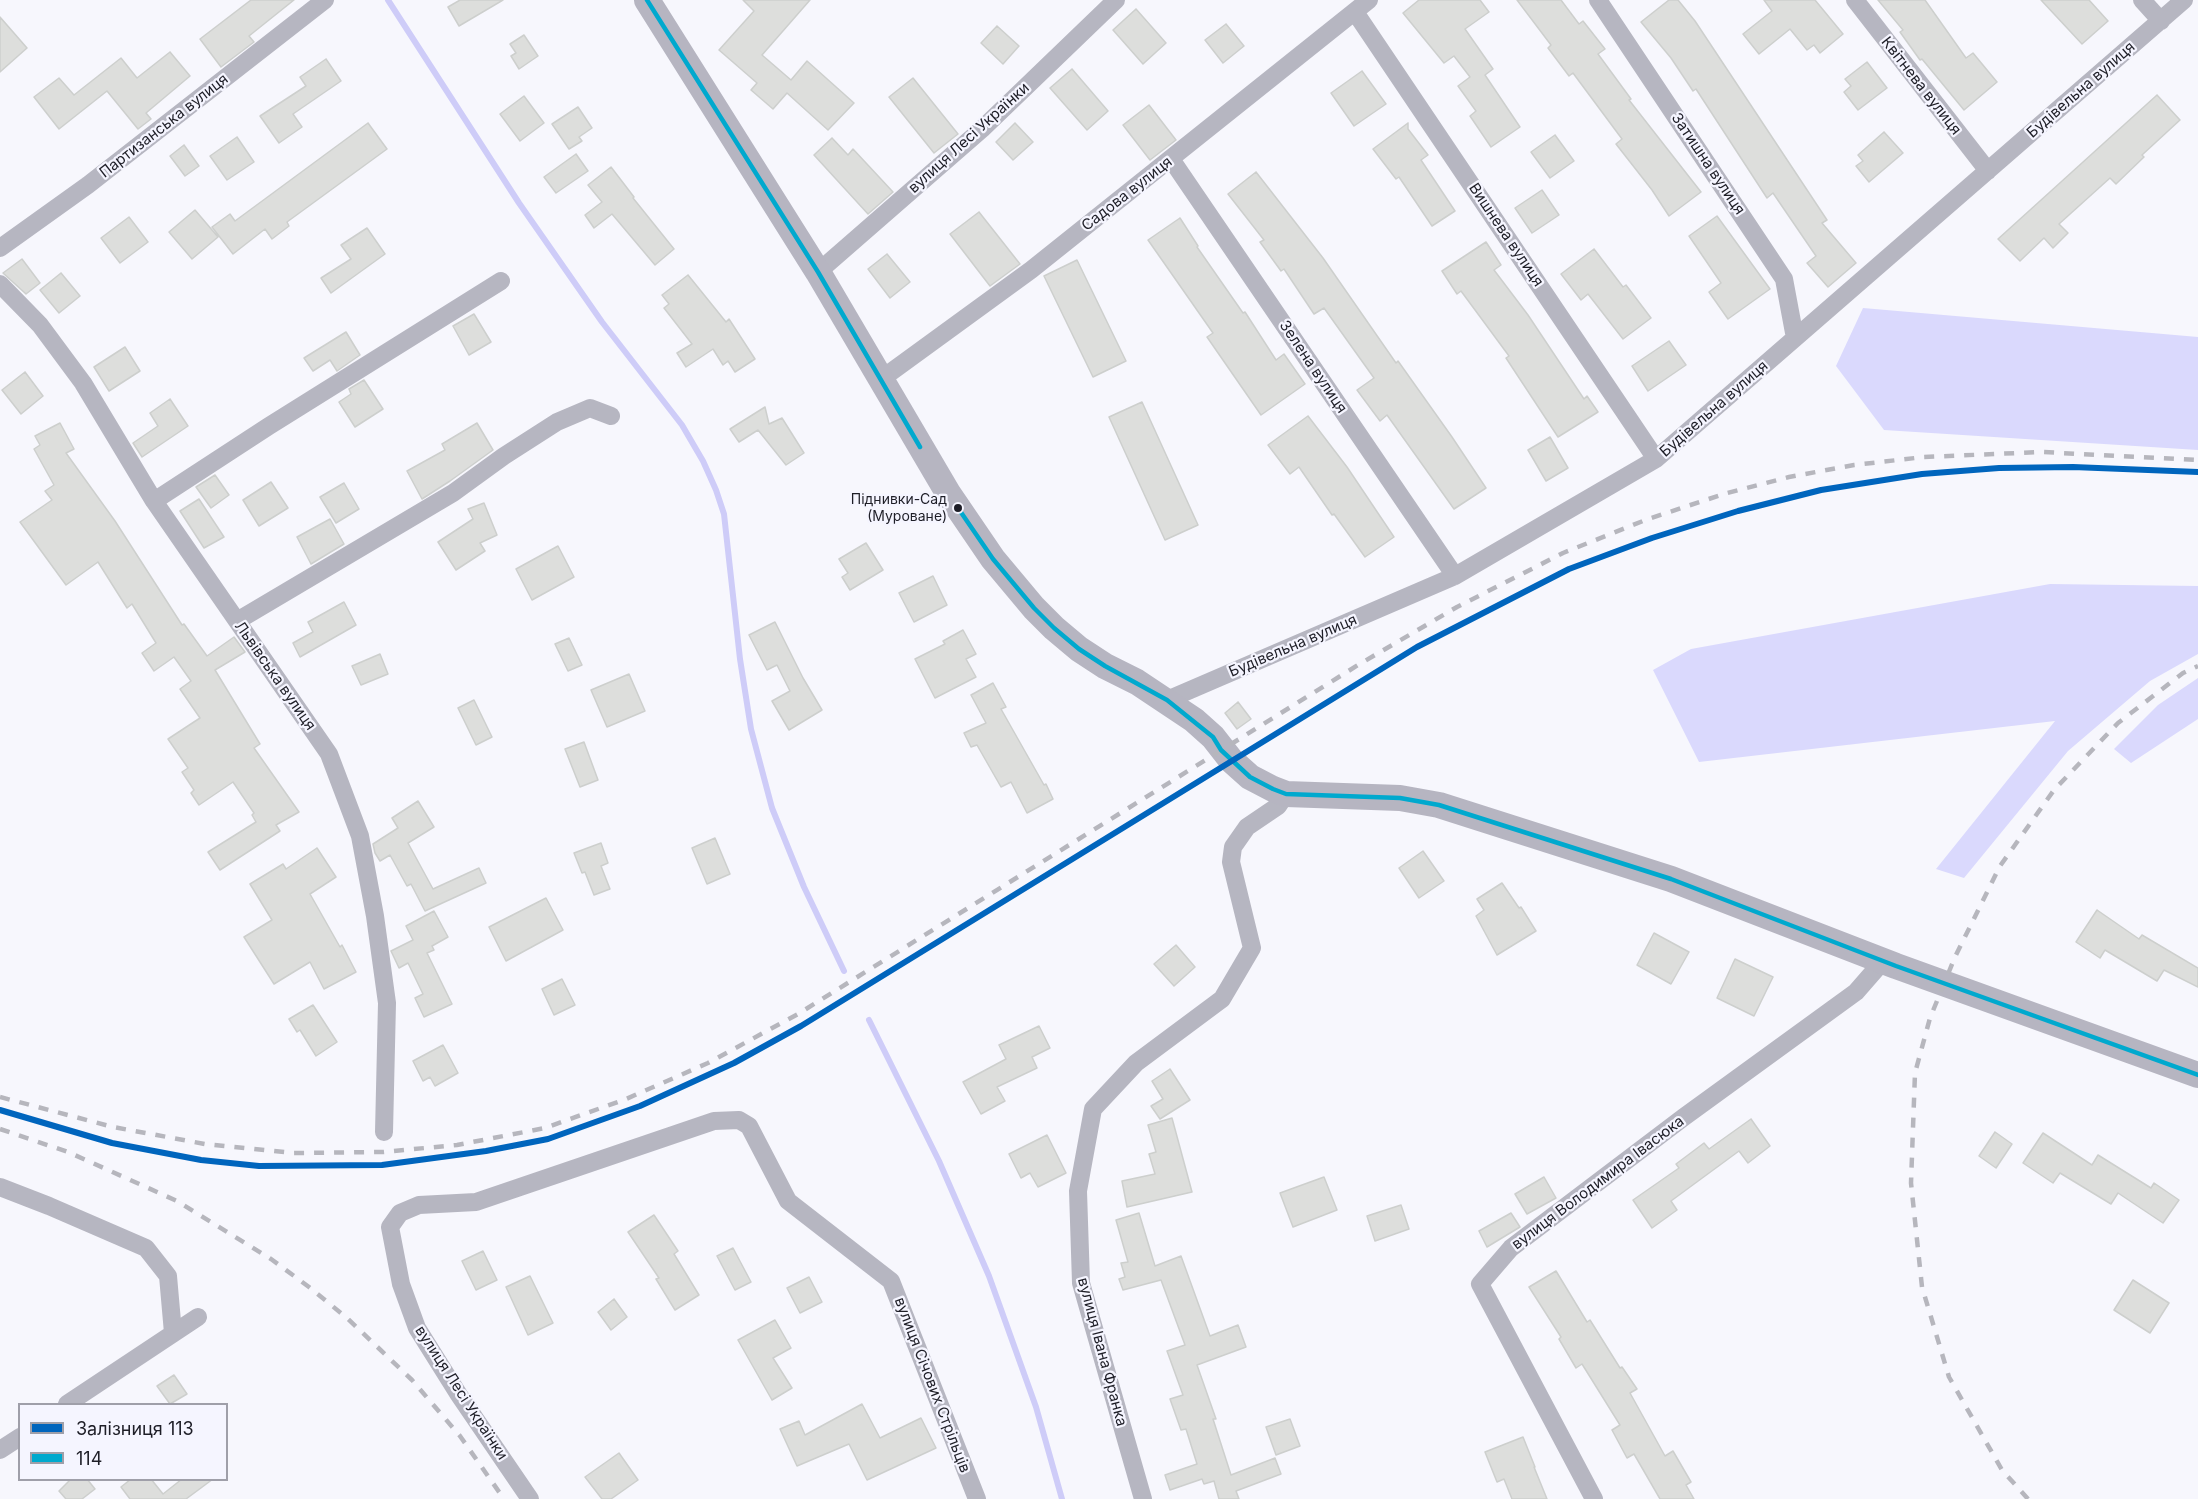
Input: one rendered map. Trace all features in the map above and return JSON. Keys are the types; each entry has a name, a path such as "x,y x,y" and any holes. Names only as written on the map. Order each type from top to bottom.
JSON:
{"street":[{"name":"Партизанська вулиця","path":"0,248 88,185 325,0"},
{"path":"647,0 818,272 958,508 993,559 1054,628 1079,649 1105,666 1167,700 1213,737 1221,750 1250,777 1286,794 1400,798 1439,805 1671,879 1890,963 2198,1075"},
{"name":"вулиця Лесі Українки","path":"818,272 982,129 1116,0"},
{"name":"Затишна вулиця","path":"1598,0 1784,279 1795,338"},
{"name":"Квітнева вулиця","path":"1855,0 1988,171"},
{"path":"2142,0 2161,21"},
{"name":"Будівельна вулиця","path":"1167,700 1455,576 1656,459 2184,0"},
{"name":"Садова вулиця","path":"880,380 1030,270 1362,6"},
{"name":"Вишнева вулиця","path":"1362,6 1656,459"},
{"name":"Зелена вулиця","path":"1171,159 1455,576"},
{"path":"154,501 278,420 501,281"},
{"name":"Львівська вулиця","path":"0,284 40,325 83,383 154,501 329,754 360,836 375,916 387,1003 384,1132"},
{"path":"237,621 453,493 504,456 557,422 590,408 611,416"},
{"name":"вулиця Івана Франка","path":"1143,1499 1081,1283 1078,1191 1093,1109 1136,1063 1222,999 1252,948 1231,862 1233,847 1247,827 1278,806 1286,794"},
{"name":"вулиця Володимира Івасюка","path":"1594,1499 1480,1284 1511,1248 1684,1117 1856,992 1890,963"},
{"name":"вулиця Лесі Українки","path":"530,1499 459,1395 417,1328 401,1284 390,1227 400,1213 419,1205 476,1202 714,1121 739,1120"},
{"name":"вулиця Січових Стрільців","path":"739,1120 749,1126 788,1202 891,1281 977,1499"},
{"path":"0,1187 146,1248 168,1276 173,1333"},
{"path":"68,1403 198,1317"},
{"path":"0,1450 18,1438"}],"shaded area":[{"path":"1863,308 2198,337 2198,450 1884,430 1836,366"},
{"path":"2050,584 2198,586 2198,654 2150,681 2068,751 1964,878 1936,869 2055,721 1699,762 1653,670 1691,649"},
{"path":"2198,678 2198,719 2131,763 2114,749 2158,705"}],"building":[{"path":"251,0 294,0 249,36 254,42 221,67 200,39"},
{"path":"460,0 503,0 459,26 448,7"},
{"path":"743,0 810,0 762,55 791,80 807,61 854,103 828,130 787,93 773,109 751,90 757,83 719,50 754,11"},
{"path":"1419,0 1480,0 1489,12 1465,29 1493,69 1485,75 1520,127 1491,147 1470,116 1476,111 1458,86 1470,77 1454,56 1444,63 1403,13"},
{"path":"1517,0 1561,0 1579,24 1583,21 1605,49 1598,54 1631,99 1629,100 1701,192 1669,216 1616,144 1622,139 1573,73 1569,76 1548,48 1551,45"},
{"path":"1669,0 1678,0 1695,21 1827,220 1822,223 1856,263 1828,287 1807,263 1816,256 1773,193 1767,198 1696,89 1693,91 1671,58 1641,22"},
{"path":"1764,0 1815,0 1843,34 1820,53 1814,45 1807,50 1790,29 1759,54 1743,34 1772,11"},
{"path":"1878,0 1925,0 1966,58 1973,53 1997,82 1964,110 1922,59 1920,60 1900,32 1903,30"},
{"path":"2041,0 2089,0 2108,21 2082,44"},
{"path":"1136,9 1166,43 1143,64 1113,30"},
{"path":"0,17 27,48 0,72"},
{"path":"1226,24 1244,46 1223,63 1205,40"},
{"path":"997,26 1019,46 1003,64 981,43"},
{"path":"524,35 538,56 519,69 511,56 516,53 510,44"},
{"path":"170,52 190,76 146,113 151,119 138,129 107,91 59,129 34,97 59,78 74,95 121,58 137,78"},
{"path":"326,59 341,81 293,114 302,127 279,143 260,116 306,86 300,77"},
{"path":"1867,62 1887,88 1858,110 1844,92 1851,86 1845,79"},
{"path":"1072,69 1108,111 1087,130 1050,88"},
{"path":"1362,71 1386,104 1354,126 1331,93"},
{"path":"913,78 958,134 934,153 889,97"},
{"path":"2157,95 2180,120 2142,155 2144,157 2116,184 2110,178 2059,224 2068,233 2053,248 2044,238 2020,261 1998,239"},
{"path":"524,96 544,123 520,141 500,114"},
{"path":"1149,105 1176,140 1150,160 1123,125"},
{"path":"578,107 592,128 579,137 582,141 569,149 552,124"},
{"path":"368,123 387,149 287,222 289,226 272,239 265,229 233,254 212,227 230,214 235,221"},
{"path":"1015,123 1033,142 1013,160 996,142"},
{"path":"1408,123 1408,129 1428,155 1421,160 1455,211 1432,226 1399,177 1396,179 1373,149"},
{"path":"1884,132 1903,153 1869,182 1856,166 1863,161 1858,155"},
{"path":"1555,135 1574,161 1550,178 1531,152"},
{"path":"237,137 254,162 227,180 210,156"},
{"path":"832,138 848,155 853,149 893,192 868,214 814,155"},
{"path":"184,145 199,166 185,176 170,156"},
{"path":"576,154 588,171 556,193 544,177"},
{"path":"611,167 674,249 655,265 612,214 594,228 585,215 602,202 588,185"},
{"path":"1256,172 1323,258 1396,363 1398,361 1486,488 1454,509 1387,415 1380,421 1357,390 1374,378 1324,308 1314,314 1284,269 1281,271 1260,242 1264,240 1228,194"},
{"path":"1542,190 1559,215 1532,233 1515,208"},
{"path":"195,210 218,237 192,259 169,232"},
{"path":"979,212 1020,264 990,286 950,234"},
{"path":"1717,216 1770,289 1728,319 1709,292 1721,283 1689,236"},
{"path":"129,217 148,242 120,263 101,238"},
{"path":"1180,218 1197,247 1243,313 1245,312 1276,360 1284,354 1305,384 1261,415 1207,337 1213,333 1148,240"},
{"path":"367,228 385,254 331,293 321,278 351,259 341,245"},
{"path":"1486,242 1501,265 1494,270 1528,315 1584,399 1587,396 1598,412 1558,437 1506,358 1509,356 1461,291 1457,294 1442,271"},
{"path":"1594,249 1623,287 1626,285 1651,318 1623,339 1588,294 1581,300 1561,274"},
{"path":"887,254 910,282 890,298 868,269"},
{"path":"22,259 40,283 26,294 3,273"},
{"path":"1077,260 1126,361 1093,377 1044,276"},
{"path":"61,273 80,296 59,313 40,290"},
{"path":"688,275 726,322 729,319 755,359 735,372 728,361 723,365 713,349 686,367 677,353 692,344 664,308 669,304 662,295"},
{"path":"474,314 491,342 469,355 453,326"},
{"path":"346,332 360,355 337,371 330,360 313,371 304,358"},
{"path":"1669,341 1686,365 1648,391 1632,366"},
{"path":"125,347 140,371 109,391 94,367"},
{"path":"25,372 43,396 21,414 2,390"},
{"path":"364,380 383,409 355,427 339,402 351,394 349,389"},
{"path":"170,399 188,426 142,457 133,443 158,426 150,413"},
{"path":"1142,402 1198,525 1165,540 1109,417"},
{"path":"765,407 769,424 782,418 804,453 786,465 758,430 739,442 730,429"},
{"path":"1308,416 1347,467 1394,537 1365,557 1299,467 1290,474 1268,445"},
{"path":"60,423 74,449 66,453 115,521 182,625 184,624 207,656 234,637 245,652 215,670 260,744 254,748 299,812 276,825 280,831 220,870 208,852 256,822 252,815 254,813 233,782 199,805 191,793 194,790 182,772 188,768 168,739 200,718 180,689 191,681 174,657 154,671 142,653 156,643 132,604 127,608 98,562 66,585 20,522 52,500 45,491 54,485 34,449 40,445 35,436"},
{"path":"477,423 493,450 422,499 407,471 445,450 442,444"},
{"path":"1550,437 1568,468 1546,481 1528,450"},
{"path":"215,475 229,495 211,508 196,487"},
{"path":"271,482 288,508 259,526 243,500"},
{"path":"344,483 359,509 336,523 320,497"},
{"path":"199,499 224,537 204,548 180,511"},
{"path":"484,503 497,535 480,543 485,551 456,570 438,542 473,519 468,509"},
{"path":"330,519 344,544 311,564 297,537"},
{"path":"866,543 883,570 850,590 842,577 848,573 839,559"},
{"path":"558,546 574,577 532,600 516,569"},
{"path":"933,576 947,605 914,622 899,593"},
{"path":"344,602 356,625 300,657 293,643 313,632 308,622"},
{"path":"775,622 822,710 789,730 772,701 790,691 777,665 767,670 749,635"},
{"path":"963,630 976,654 966,659 976,677 935,698 915,659 945,644 943,641"},
{"path":"569,638 582,665 568,671 555,644"},
{"path":"380,654 388,674 361,685 352,666"},
{"path":"629,674 645,711 607,727 591,690"},
{"path":"993,683 1006,707 1001,709 1053,799 1027,813 1011,782 1001,787 977,745 971,747 964,733 986,723 971,695"},
{"path":"474,700 492,737 476,745 458,708"},
{"path":"1238,702 1251,719 1237,729 1225,713"},
{"path":"584,742 598,780 580,787 565,749"},
{"path":"418,801 434,827 408,843 433,889 479,868 486,883 425,911 411,884 407,886 390,855 380,861 373,844 398,828 392,818"},
{"path":"715,838 730,874 707,884 692,848"},
{"path":"601,843 608,863 601,866 610,889 594,895 574,853"},
{"path":"317,848 336,877 310,894 356,972 324,989 310,962 274,984 244,937 272,920 250,884 283,864 286,869"},
{"path":"1423,851 1444,881 1419,898 1399,868"},
{"path":"1502,883 1536,931 1497,955 1476,916 1484,910 1477,899"},
{"path":"546,898 563,930 506,961 489,927"},
{"path":"2097,910 2139,939 2142,935 2198,968 2198,987 2164,970 2157,981 2105,950 2100,958 2076,942"},
{"path":"434,911 448,937 432,946 434,950 427,953 452,1004 424,1017 415,998 423,994 408,963 399,968 391,951 413,940 406,926"},
{"path":"1654,933 1689,952 1671,984 1637,965"},
{"path":"1176,945 1195,967 1174,986 1154,964"},
{"path":"1735,959 1773,977 1754,1016 1717,998"},
{"path":"562,979 575,1005 554,1015 542,989"},
{"path":"313,1005 337,1042 316,1056 300,1030 297,1032 289,1019"},
{"path":"1039,1026 1050,1048 1032,1057 1037,1068 997,1087 1005,1101 981,1114 963,1082 1006,1059 999,1045"},
{"path":"443,1045 458,1073 435,1086 430,1077 423,1081 413,1061"},
{"path":"1170,1069 1190,1100 1160,1119 1151,1106 1163,1099 1152,1081"},
{"path":"1172,1118 1192,1192 1127,1207 1122,1181 1155,1174 1149,1154 1156,1152 1148,1125"},
{"path":"1751,1119 1770,1146 1748,1163 1739,1151 1671,1201 1677,1210 1652,1228 1633,1200 1679,1168 1676,1164 1704,1143 1709,1149"},
{"path":"1995,1132 2012,1144 1996,1168 1979,1156"},
{"path":"2043,1133 2092,1165 2098,1155 2151,1188 2154,1183 2179,1200 2163,1223 2118,1193 2111,1204 2060,1173 2053,1183 2023,1163"},
{"path":"1047,1135 1066,1173 1038,1187 1030,1173 1021,1178 1009,1154"},
{"path":"1324,1177 1337,1210 1293,1227 1280,1193"},
{"path":"1544,1177 1556,1198 1527,1214 1515,1194"},
{"path":"1401,1205 1409,1229 1375,1241 1367,1216"},
{"path":"1139,1213 1155,1266 1181,1256 1210,1336 1238,1325 1246,1347 1197,1365 1216,1419 1213,1419 1231,1475 1275,1458 1281,1474 1236,1491 1239,1499 1219,1499 1214,1481 1204,1484 1202,1479 1170,1490 1165,1475 1197,1464 1186,1429 1181,1430 1170,1399 1183,1395 1167,1351 1185,1345 1161,1280 1123,1290 1119,1279 1125,1277 1121,1263 1128,1262 1116,1220"},
{"path":"1511,1213 1520,1227 1487,1247 1479,1231"},
{"path":"654,1215 678,1251 674,1254 699,1295 675,1310 656,1279 659,1278 628,1232"},
{"path":"733,1248 751,1282 735,1290 717,1256"},
{"path":"483,1251 497,1280 476,1290 462,1261"},
{"path":"1556,1271 1587,1322 1590,1320 1620,1368 1622,1367 1637,1389 1630,1393 1665,1456 1673,1451 1691,1482 1686,1485 1694,1499 1660,1499 1634,1454 1627,1458 1612,1430 1620,1425 1582,1364 1576,1368 1559,1339 1561,1337 1529,1287"},
{"path":"530,1276 553,1323 528,1335 506,1287"},
{"path":"809,1277 822,1302 800,1313 787,1288"},
{"path":"2133,1280 2169,1303 2150,1333 2114,1310"},
{"path":"614,1299 627,1317 611,1330 598,1312"},
{"path":"775,1320 791,1348 773,1358 792,1388 772,1400 738,1340"},
{"path":"174,1375 187,1394 169,1403 157,1386"},
{"path":"862,1404 880,1438 921,1418 936,1448 867,1480 849,1444 797,1466 780,1429 799,1421 805,1435"},
{"path":"1290,1419 1300,1446 1276,1455 1266,1427"},
{"path":"1523,1437 1547,1499 1512,1499 1504,1479 1497,1482 1485,1452"},
{"path":"619,1453 638,1480 611,1499 602,1499 585,1477"},
{"path":"69,1481 89,1481 95,1489 82,1499 66,1499 59,1491"},
{"path":"128,1481 153,1481 163,1494 179,1481 210,1481 186,1499 130,1499 121,1487"}],"waterway":[{"path":"388,0 519,203 602,322 682,425 703,461 724,514 740,659 751,729 772,808 804,887 844,971"},
{"path":"869,1020 939,1161 989,1276 1036,1407 1062,1499"}],"railway":[{"path":"0,1097 113,1127 205,1144 293,1153 383,1152 457,1145 545,1128 626,1099 708,1063 798,1014 1358,665 1457,607 1563,553 1648,519 1727,493 1789,477 1854,465 1924,457 2042,452 2198,460"},
{"path":"2028,1499 2002,1470 1949,1377 1922,1287 1911,1183 1915,1073 1930,1018 1955,957 2000,866 2054,790 2118,723 2183,673 2198,666"},
{"path":"0,1129 68,1152 177,1201 271,1259 347,1318 412,1380 460,1436 504,1499"}],"rail line":[{"name":"113","path":"0,1110 112,1143 201,1160 259,1166 382,1165 486,1151 548,1139 640,1106 734,1063 801,1026 1417,647 1569,569 1652,538 1738,511 1821,490 1922,474 1999,468 2073,467 2198,472"}],"transit line":[{"name":"114","path":"647,0 818,272 920,447"},
{"name":"114","path":"958,508 993,559 1054,628 1079,649 1105,666 1167,700 1213,737 1221,750 1250,777 1273,789 1286,794 1400,798 1439,805 1671,879 1896,966 2198,1075"}],"place":[{"name":"Піднивки-Сад (Муроване)","path":"958,508"}]}
